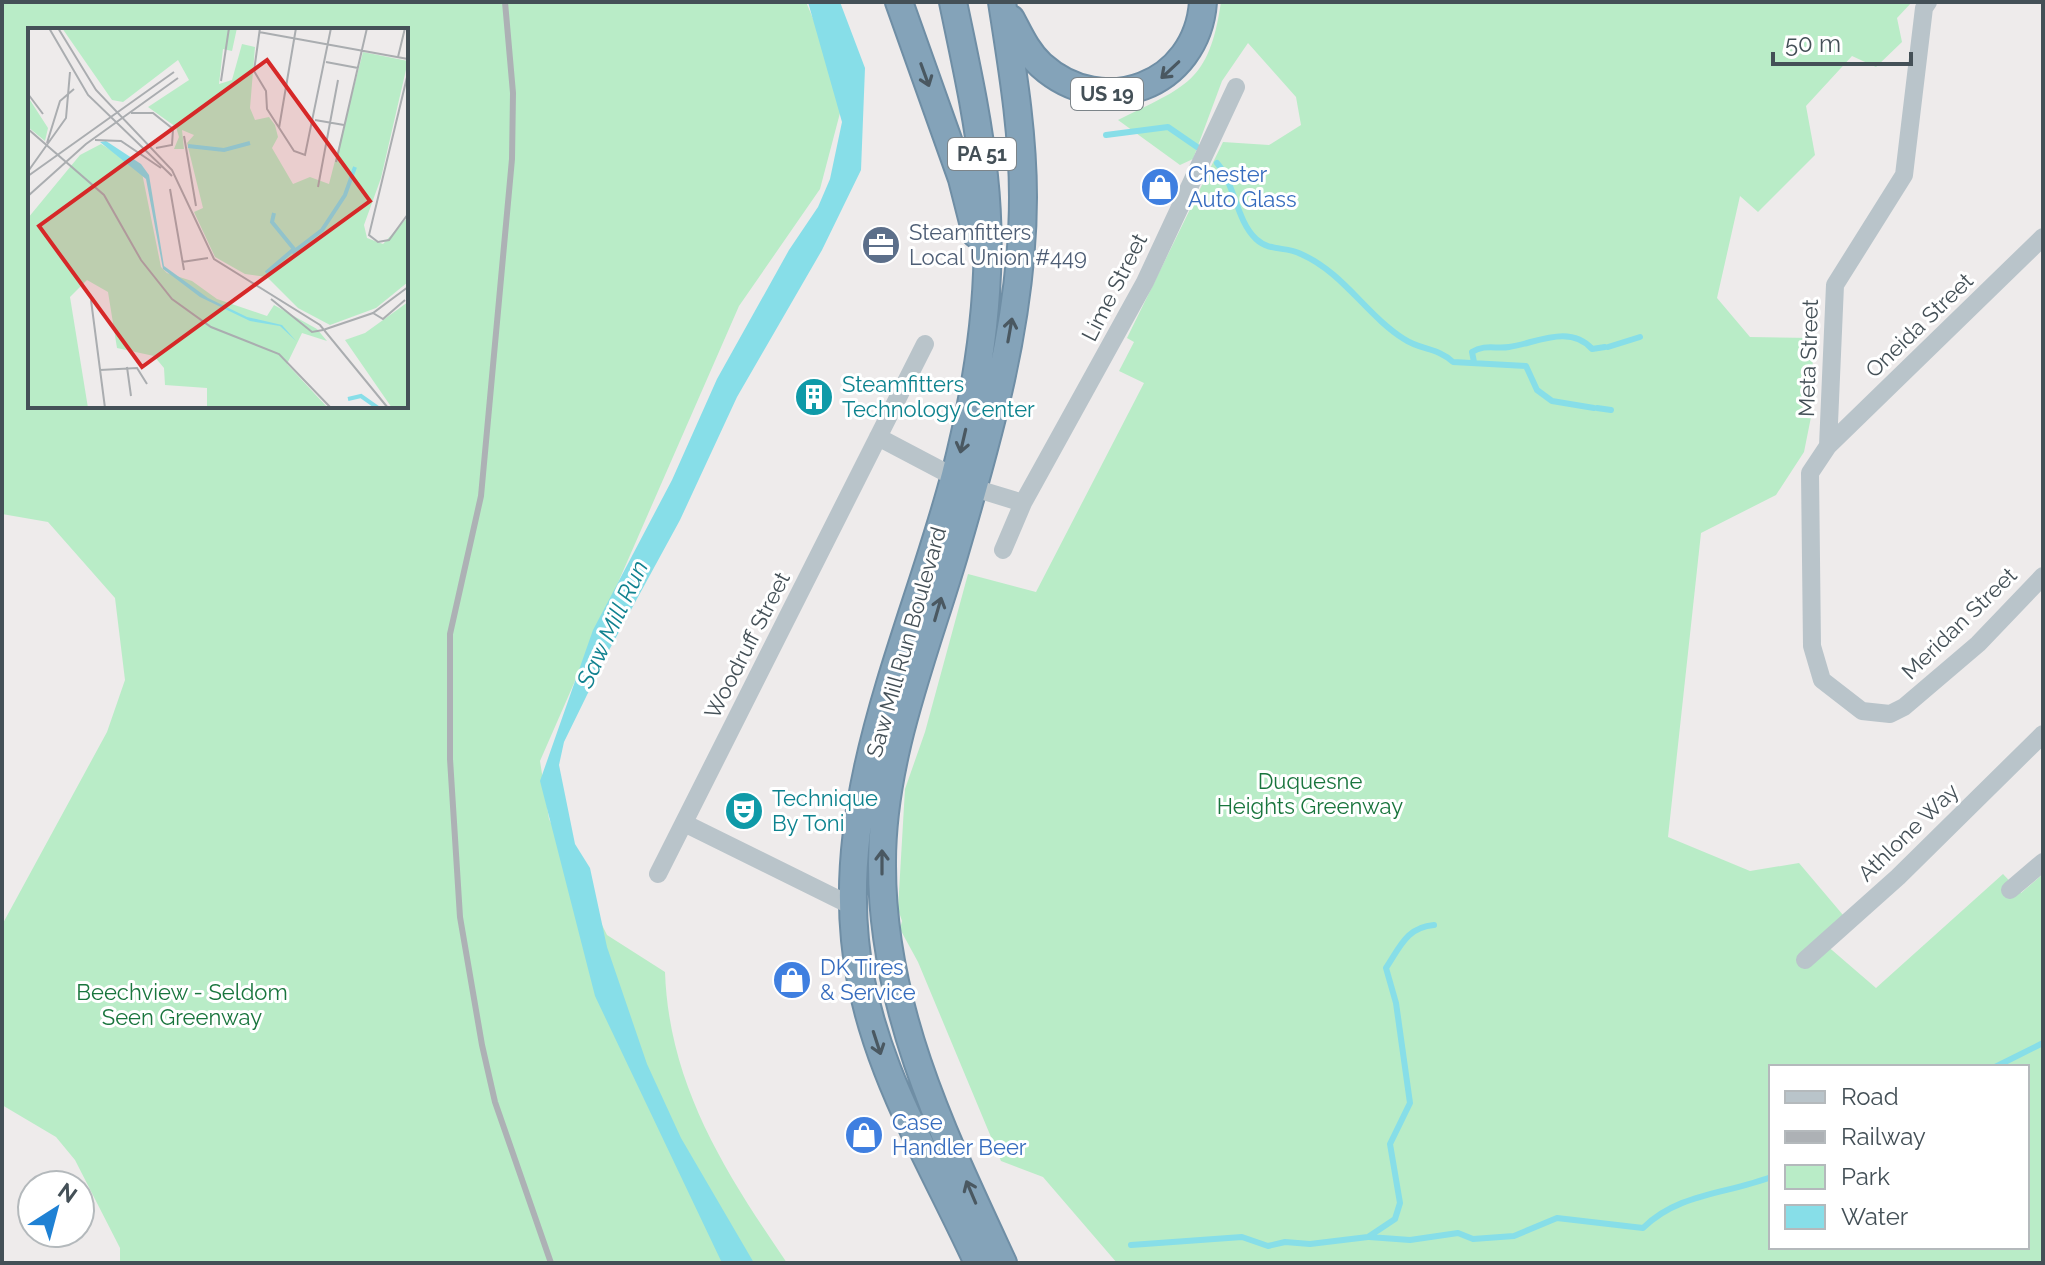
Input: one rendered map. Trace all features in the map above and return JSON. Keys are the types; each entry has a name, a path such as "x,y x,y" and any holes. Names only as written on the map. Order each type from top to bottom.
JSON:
{"highway":[{"path":"899,2 972,212 986,309"},
{"name":"Saw Mill Run Boulevard","path":"953,2 973,98 985,180 986,309 964,482 890,778 882,832 886,940 906,1035 1003,1263"},
{"name":"Saw Mill Run Boulevard","path":"978,1263 880,1054 861,980 852,906 855,841 867,774 1006,356 1022,235 1019,121 1002,2"},
{"name":"US 19","path":"1002,2 1023,42 1043,66 1071,85 1107,94 1141,89 1172,70 1191,45 1203,2"},
{"path":"852,906 886,940"}],"street":[{"name":"Meta Street","path":"1862,711 1822,680 1812,646 1810,473 1828,446 1835,285 1904,175 1924,8 1928,2"},
{"name":"Lime Street","path":"1003,550 1023,503 1132,307 1236,87"},
{"name":"Oneida Street","path":"1828,446 2043,237"},
{"name":"Woodruff Street","path":"658,874 925,344"},
{"path":"878,437 964,482 1023,503"},
{"name":"Meridan Street","path":"1862,711 1890,714 1904,707 1978,644 2043,576"},
{"name":"Athlone Way","path":"1805,960 1898,877 2043,734"},
{"path":"684,823 852,906"},
{"path":"2010,890 2043,862"}],"green space":[{"name":"Beechview - Seldom Seen Greenway","path":"2,2 806,2 845,94 820,189 739,306 540,761 549,819 607,935 665,972 677,1052 704,1126 742,1195 787,1263 120,1263 120,1248 96,1201 96,1169 80,1169 56,1137 2,1105 2,925 107,732 125,680 115,598 48,522 2,514"},
{"name":"Duquesne Heights Greenway","path":"1221,2 1912,2 1897,18 1902,42 1876,67 1852,56 1806,106 1815,155 1758,212 1740,196 1717,298 1750,337 1813,338 1812,412 1804,452 1776,495 1701,533 1668,837 1750,871 1799,863 1843,915 1818,938 1876,988 2003,874 2021,893 2043,874 2043,1263 1117,1263 1043,1177 1001,1161 918,962 900,929 902,921 898,909 905,789 925,732 968,574 1036,592 1144,383 1119,371 1134,342 1127,338 1223,142 1269,145 1301,125 1296,97 1248,43 1222,81 1193,159 1180,165 1118,120 1161,99 1190,79 1209,50"}],"water":[{"name":"Saw Mill Run","path":"808,2 840,2 865,68 861,170 822,250 737,397 680,520 608,652 564,742 559,765 575,844 590,868 607,947 647,1064 681,1138 754,1263 722,1263 595,996 540,781 593,630 672,480 717,379 789,250 818,207 830,179 842,122"}],"waterway":[{"path":"1106,135 1168,127 1200,149"},
{"path":"1217,163 1228,181 1244,222 1256,239 1267,246 1295,252 1316,262 1404,339 1442,354 1453,362 1526,366 1537,390 1552,401 1594,408"},
{"path":"1474,362 1472,352 1481,348 1509,347 1552,337 1574,338 1592,349 1605,347"},
{"path":"1608,347 1640,337"},
{"path":"1597,408 1611,410"},
{"path":"1131,1245 1242,1237 1268,1246 1285,1242 1310,1244 1368,1237 1395,1219 1400,1203 1390,1144 1410,1103 1396,1003 1386,968 1411,934 1434,925"},
{"path":"1999,1065 2043,1043"},
{"path":"1369,1237 1410,1240 1458,1233 1473,1239 1514,1236 1557,1218 1643,1228 1657,1216 1687,1201 1769,1178"}],"railway":[{"path":"505,2 513,93 512,159 481,496 450,634 450,759 460,917 482,1045 495,1102 551,1263"}],"place":[{"name":"Chester Auto Glass","path":"1160,187"},
{"name":"Steamfitters Local Union #449","path":"881,245"},
{"name":"Steamfitters Technology Center","path":"814,397"},
{"name":"Technique By Toni","path":"744,811"},
{"name":"DK Tires & Service","path":"792,980"},
{"name":"Case Handler Beer","path":"864,1135"}]}
